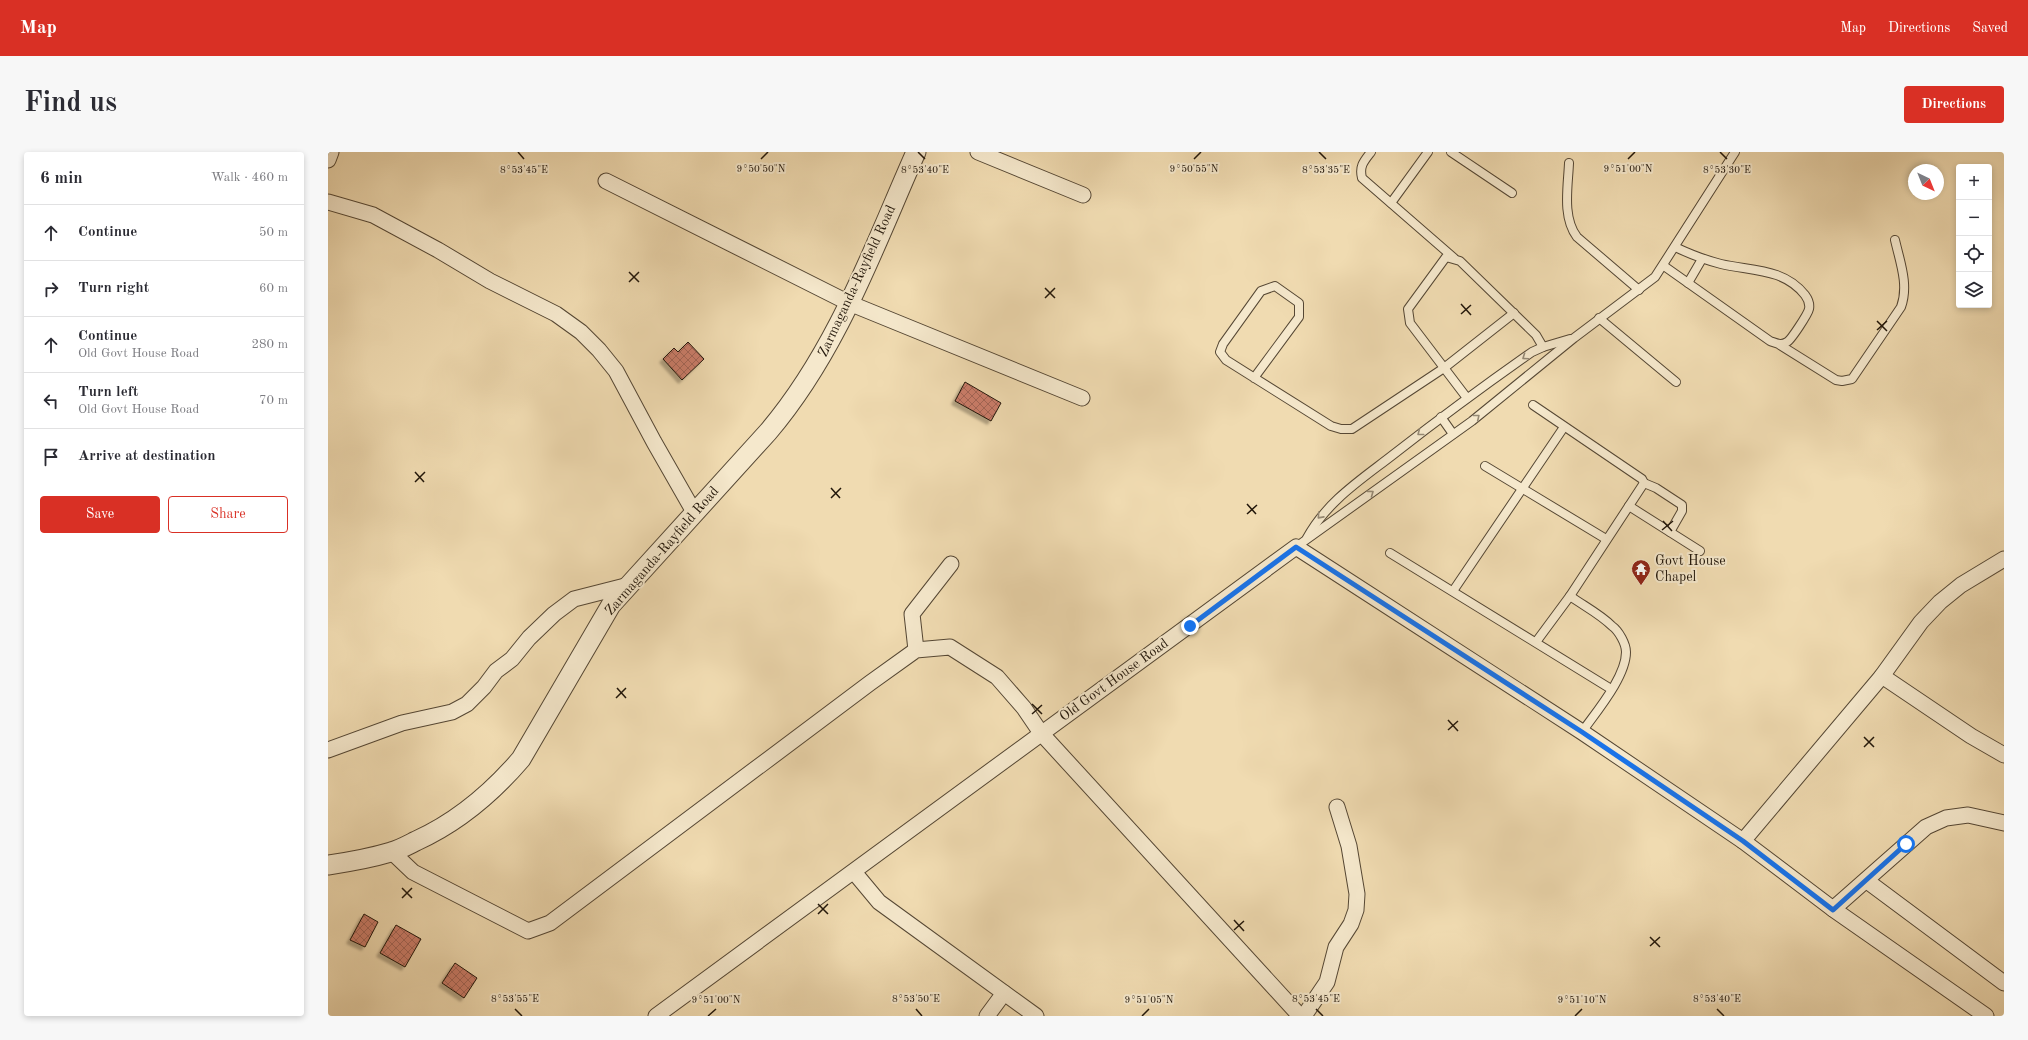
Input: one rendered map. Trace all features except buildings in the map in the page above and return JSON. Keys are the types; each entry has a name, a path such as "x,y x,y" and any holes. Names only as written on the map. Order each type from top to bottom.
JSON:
{"street":[{"path":"328,160 331,152"},
{"name":"Zarmaganda-Rayfield Road","path":"328,865 392,852 430,835 460,816 504,780 521,759 536,736 611,605 792,404 816,367 850,303 916,152"},
{"path":"978,152 1083,194"},
{"path":"606,181 850,303 1082,398"},
{"path":"328,202 373,215 490,281 556,314 581,332 599,350 616,371 694,512"},
{"path":"1301,543 1743,841 1833,910 1986,1016"},
{"name":"Old Govt House Road","path":"656,1016 854,872 1041,733 1190,626 1301,543"},
{"path":"1743,841 1882,676 1921,622 1940,602 1961,585 2004,559"},
{"path":"916,650 912,614 951,564"},
{"path":"328,750 402,723 452,712 467,704 484,687 496,671 512,659 529,638 554,614 574,599 629,585"},
{"path":"392,852 413,872 528,931 550,923 916,650 950,647 997,677 1024,708 1041,733 1300,1016"},
{"path":"1882,676 1971,736 2004,755"},
{"path":"1304,1016 1326,982 1336,947 1351,924 1356,910 1357,894 1351,860 1338,807"},
{"path":"1833,910 1926,827 1946,818 1968,815 2004,823"},
{"path":"854,872 879,902 1036,1016"},
{"path":"1867,880 2004,983"},
{"path":"987,1016 1004,993"}],"lane":[{"path":"1371,152 1361,165 1362,178 1454,258 1460,261 1536,335 1543,347"},
{"path":"1390,203 1428,152"},
{"path":"1451,152 1512,193"},
{"path":"1301,543 1453,434 1599,318 1655,277 1664,266 1735,152"},
{"path":"1568,163 1568,217 1571,229 1577,237 1639,290"},
{"path":"1664,266 1770,341 1780,345 1836,380 1842,381 1852,379 1901,308 1905,297 1904,283 1895,240"},
{"path":"1675,247 1702,259 1723,265 1769,272 1798,288 1810,304 1809,311 1789,342 1780,345"},
{"path":"1454,258 1446,257 1408,309 1410,323 1466,398"},
{"path":"1688,283 1702,259"},
{"path":"1254,378 1298,317 1298,303 1275,286 1260,291 1223,344 1220,352 1226,360 1254,378 1331,426 1341,429 1352,429 1444,368 1514,313"},
{"path":"1599,318 1676,382"},
{"path":"1301,543 1316,521 1339,497 1466,398 1543,347 1574,338"},
{"path":"1534,405 1564,427 1642,478 1644,483 1656,488 1682,505 1682,510 1670,532"},
{"path":"1441,417 1453,434"},
{"path":"1453,591 1564,427"},
{"path":"1485,466 1606,539"},
{"path":"1536,642 1570,596 1644,483"},
{"path":"1629,506 1700,551"},
{"path":"1390,553 1611,689"},
{"path":"1570,596 1613,626 1623,641 1626,652 1622,670 1582,732"}],"place":[{"name":"Govt House Chapel","path":"1641,586"}],"route":[{"path":"1190,626 1296,547 1582,732 1743,841 1833,910 1906,844"}]}
